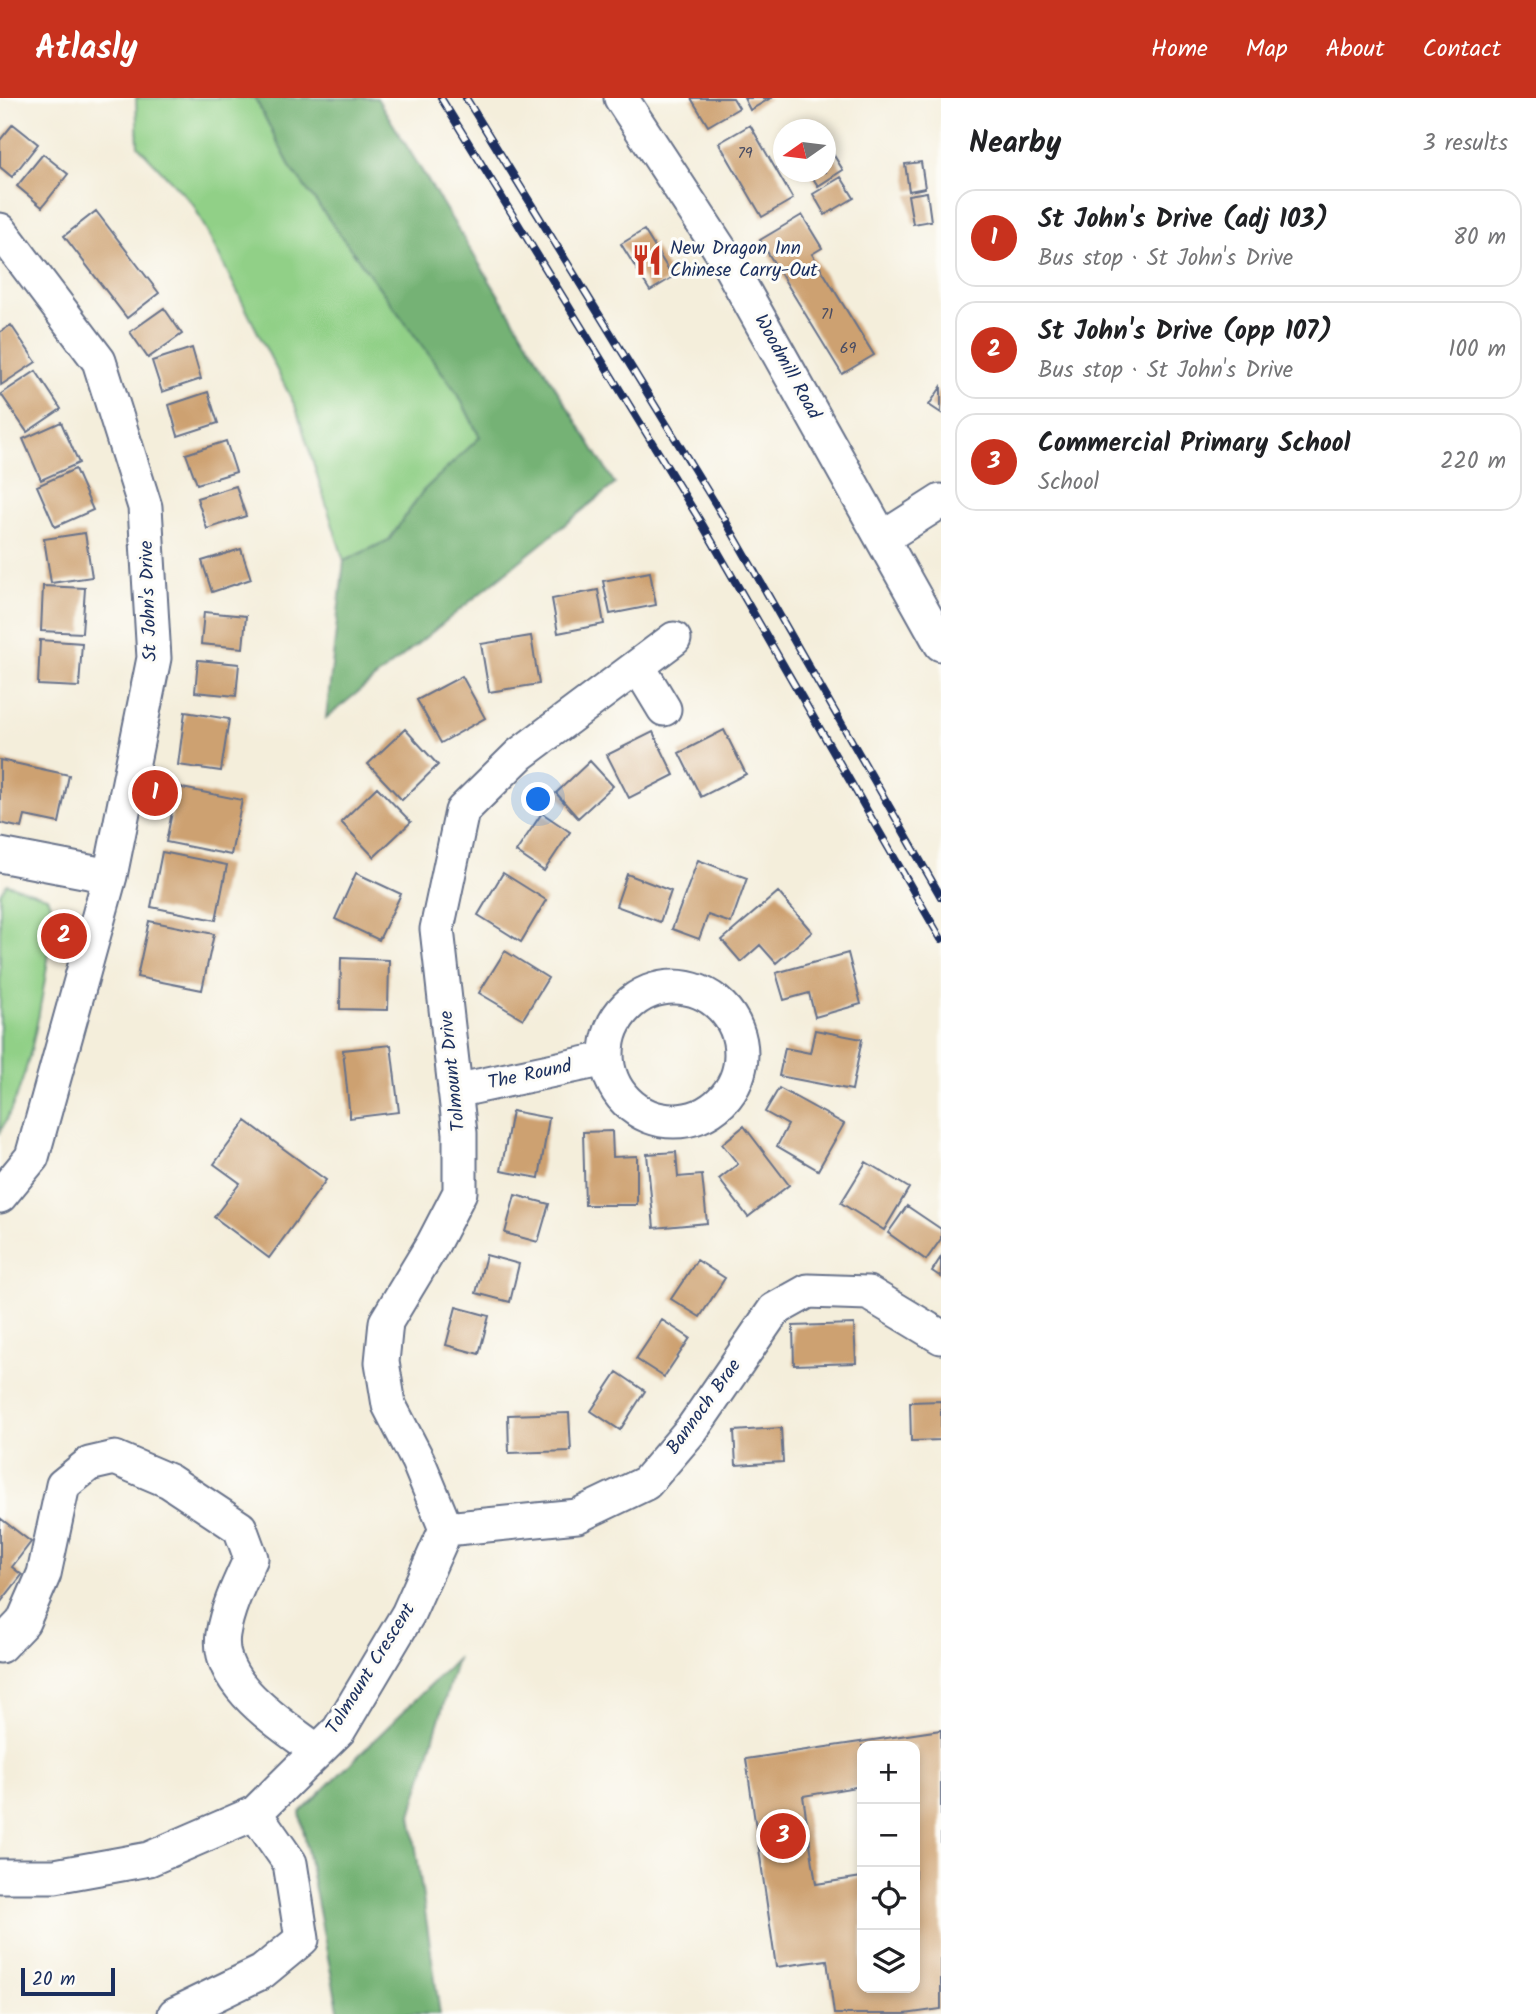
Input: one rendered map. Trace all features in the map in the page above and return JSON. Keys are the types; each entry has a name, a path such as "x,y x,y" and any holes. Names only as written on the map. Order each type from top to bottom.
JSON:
{"street":[{"name":"Woodmill Road","path":"621,98 723,254 941,644"},
{"name":"St John's Drive","path":"0,230 99,361 145,507 154,658 110,876 32,1157 0,1196"},
{"path":"883,538 941,501"},
{"name":"Tolmount Drive","path":"446,1529 418,1461 389,1405 382,1362 386,1322 433,1244 460,1192 460,1133 437,929 463,811 520,754 674,639"},
{"path":"638,666 664,709"},
{"path":"0,855 110,876"},
{"path":"660,988 693,989 712,998 733,1022 741,1049 740,1067 724,1100 706,1114 682,1122 651,1118 627,1103 610,1077 606,1059 610,1031 619,1014 630,1002 660,988"},
{"name":"The Round","path":"455,1091 606,1059"},
{"name":"Bannoch Brae","path":"446,1529 577,1516 646,1483 692,1429 774,1310 808,1291 868,1293 941,1338"},
{"path":"0,1646 23,1622 44,1574 63,1485 89,1464 116,1458 169,1481 240,1528 251,1558 234,1594 222,1636 230,1675 267,1714 317,1751"},
{"name":"Tolmount Crescent","path":"0,1877 55,1876 149,1859 255,1813 339,1730 408,1614 446,1529"},
{"path":"175,2014 261,1972 302,1939 290,1863 255,1813"}],"green space":[{"path":"136,98 255,98 291,168 458,394 480,438 423,491 389,540 344,561 296,408 193,204 138,146"},
{"path":"255,98 377,98 615,484 326,718 344,561 389,540 423,491 480,437 458,394 291,168"},
{"path":"7,884 47,897 55,915 30,1054 12,1107 0,1132 0,893"},
{"path":"457,1659 411,1815 440,2014 339,2014 300,1813"}],"building":[{"path":"691,98 733,98 739,108 708,126"},
{"path":"744,98 771,98 750,110"},
{"path":"13,124 38,144 12,177 0,167 0,140"},
{"path":"750,125 773,165 773,182 783,182 793,199 762,217 719,143"},
{"path":"43,154 68,174 42,207 17,186"},
{"path":"836,159 843,170 836,174"},
{"path":"921,162 925,188 909,191 905,164"},
{"path":"841,177 854,198 825,215 813,194"},
{"path":"927,192 931,221 913,224 908,195"},
{"path":"96,211 159,293 127,318 64,236"},
{"path":"802,215 822,248 812,254 874,355 842,374 760,240"},
{"name":"New Dragon Inn Chinese Carry-Out","path":"644,230 673,277 650,291 621,244"},
{"path":"164,308 182,334 148,358 130,332"},
{"path":"11,325 36,362 1,385 0,332"},
{"path":"192,348 201,379 162,392 152,361"},
{"path":"36,371 61,409 27,432 1,394"},
{"path":"941,387 941,413 929,405"},
{"path":"208,392 218,423 178,436 169,405"},
{"path":"61,422 79,463 41,480 23,439"},
{"path":"226,441 236,472 197,484 186,454"},
{"path":"75,469 93,510 55,527 37,486"},
{"path":"236,486 246,516 207,529 197,498"},
{"path":"85,533 92,577 51,583 44,539"},
{"path":"241,549 251,579 212,592 202,561"},
{"path":"650,572 656,605 610,614 603,581"},
{"path":"43,586 85,588 82,633 41,631"},
{"path":"598,590 604,624 558,633 552,599"},
{"path":"204,612 246,616 243,648 201,644"},
{"path":"531,636 539,684 489,692 481,644"},
{"path":"40,640 82,643 79,687 38,685"},
{"path":"198,660 239,664 236,696 195,692"},
{"path":"462,676 485,718 441,743 417,700"},
{"path":"185,712 229,719 221,771 178,765"},
{"path":"405,729 438,765 402,800 368,764"},
{"path":"724,730 746,774 701,797 679,753"},
{"path":"653,732 674,775 629,798 607,755"},
{"path":"0,760 69,775 59,823 25,816 22,828 0,823"},
{"path":"590,761 613,786 578,818 556,793"},
{"path":"177,787 242,800 231,855 166,842"},
{"path":"377,787 411,822 374,857 341,822"},
{"path":"542,813 570,832 544,871 516,852"},
{"path":"162,852 227,865 216,920 151,907"},
{"path":"698,860 747,878 731,923 708,915 699,939 672,929"},
{"path":"356,873 401,894 379,940 335,919"},
{"path":"503,873 546,900 521,942 478,915"},
{"path":"627,874 671,891 660,922 616,906"},
{"path":"778,892 812,932 776,963 760,945 741,962 722,940"},
{"path":"149,921 214,934 202,990 137,977"},
{"path":"505,951 548,978 523,1019 479,993"},
{"path":"848,953 861,1004 815,1017 809,993 784,1000 776,973"},
{"path":"341,958 389,960 388,1010 340,1009"},
{"path":"815,1030 862,1039 852,1090 779,1076 785,1048 810,1053"},
{"path":"391,1045 399,1112 350,1118 343,1050"},
{"path":"779,1088 844,1124 818,1170 777,1146 788,1125 765,1112"},
{"path":"512,1111 549,1118 539,1178 501,1171"},
{"path":"246,1121 326,1180 269,1258 214,1217 240,1183 214,1164"},
{"path":"744,1126 789,1185 748,1217 719,1179 738,1164 722,1144"},
{"path":"612,1131 613,1157 637,1156 637,1205 585,1205 583,1132"},
{"path":"676,1152 678,1177 702,1175 707,1223 654,1228 647,1154"},
{"path":"866,1162 909,1188 884,1230 841,1203"},
{"path":"515,1195 549,1204 538,1242 505,1233"},
{"path":"907,1206 941,1229 941,1239 926,1260 888,1233"},
{"path":"486,1255 519,1264 510,1302 476,1293"},
{"path":"941,1257 941,1277 932,1271"},
{"path":"697,1260 725,1278 700,1317 671,1299"},
{"path":"456,1307 489,1316 479,1354 446,1345"},
{"path":"662,1320 690,1338 664,1377 636,1359"},
{"path":"854,1324 856,1363 794,1365 793,1326"},
{"path":"617,1372 645,1391 620,1430 591,1411"},
{"path":"941,1401 941,1440 911,1441 910,1402"},
{"path":"569,1413 571,1451 509,1453 508,1415"},
{"path":"781,1428 783,1462 736,1465 734,1431"},
{"path":"0,1518 31,1542 12,1567 22,1575 0,1603"},
{"path":"941,1730 941,2009 905,2014 834,2014 827,1960 776,1967 746,1759 857,1742 857,1787 803,1796 816,1884 857,1878 857,1993 920,1993 920,1741 867,1741"}],"railway":[{"path":"441,98 702,524 941,939"},
{"path":"466,98 721,513 941,897"}],"place":[{"name":"New Dragon Inn Chinese Carry-Out","path":"647,260"},
{"name":"St John's Drive (adj 103)","path":"155,793"},
{"name":"St John's Drive (opp 107)","path":"64,936"},
{"name":"Commercial Primary School","path":"783,1836"}]}
